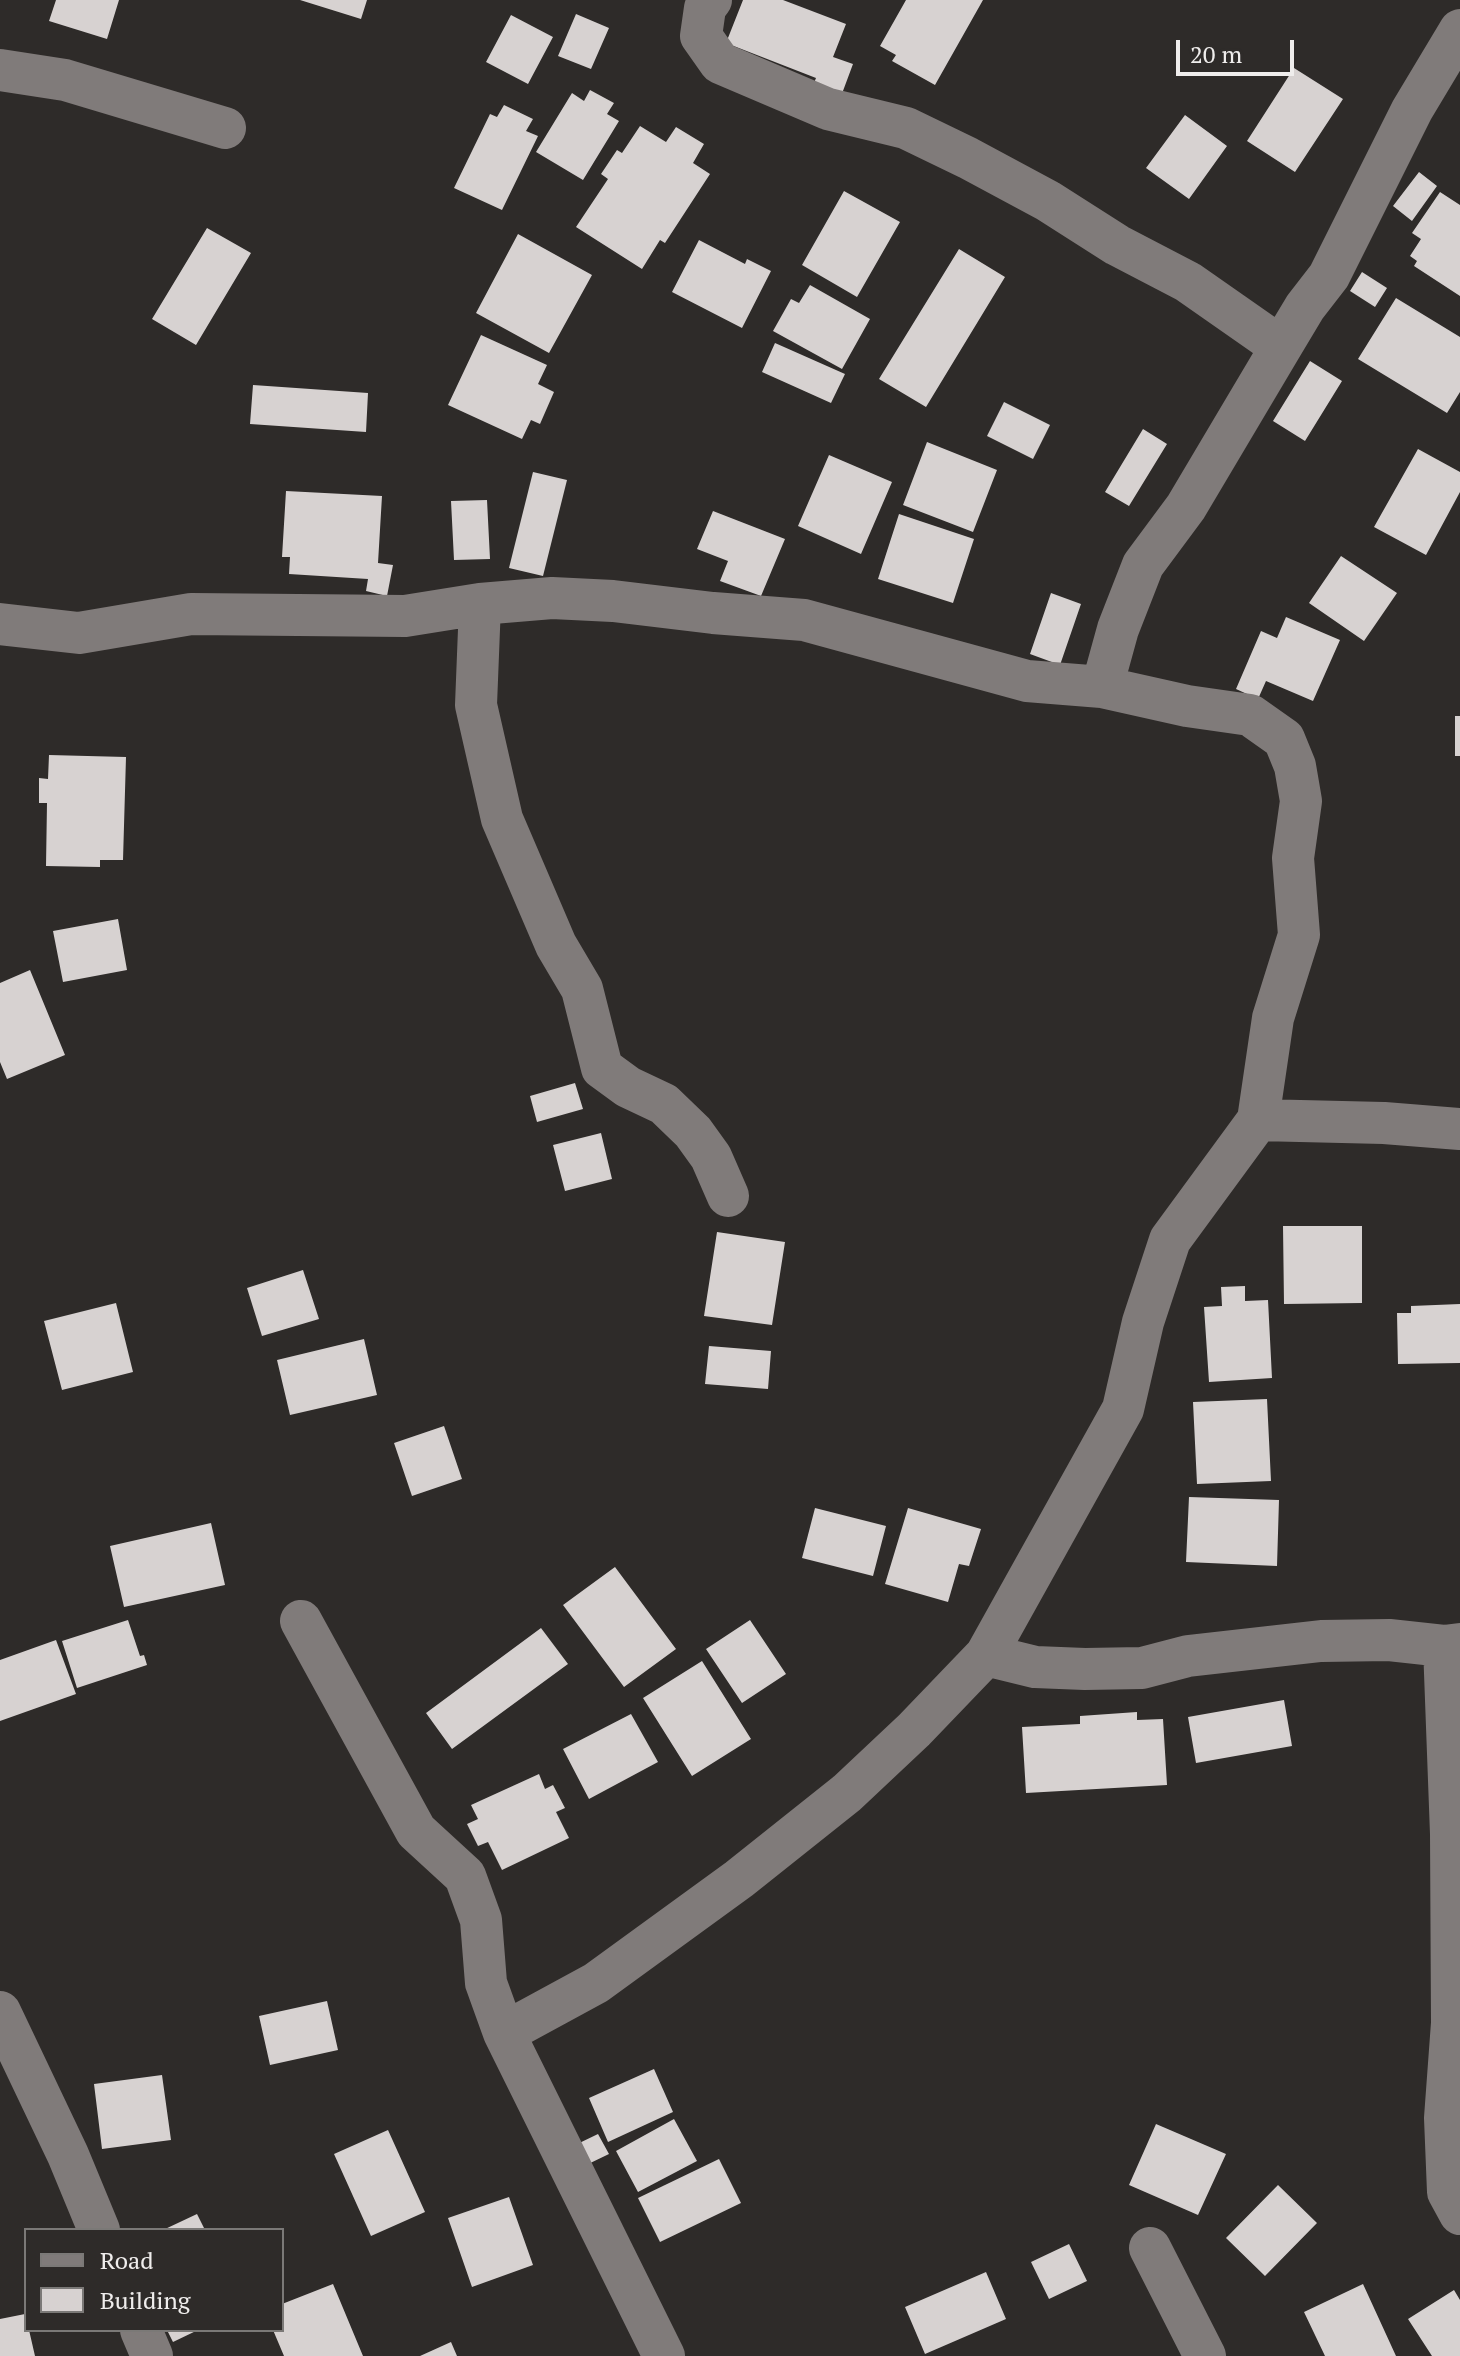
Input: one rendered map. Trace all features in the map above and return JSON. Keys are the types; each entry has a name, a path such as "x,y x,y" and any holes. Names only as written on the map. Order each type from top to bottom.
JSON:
{"street":[{"path":"711,0 705,8 701,36 720,63 828,109 906,128 968,158 1048,201 1117,245 1188,282 1281,347"},
{"path":"1102,687 1118,629 1143,565 1186,507 1305,307 1329,276 1412,110 1460,30"},
{"path":"0,70 65,80 225,128"},
{"path":"0,624 79,633 191,614 405,616 480,604 552,598 804,620 1027,681 1102,687 1187,706 1250,715 1284,739 1295,766 1301,801 1293,858 1299,935 1273,1018 1258,1120 1170,1240 1143,1322 1123,1409 986,1655 914,1730 847,1793 739,1879 596,1983 504,2033"},
{"path":"480,604 476,705 502,819 556,945 582,989 602,1068 628,1087 664,1104 693,1132 711,1157 728,1196"},
{"path":"1258,1120 1384,1123 1460,1129"},
{"path":"301,1621 416,1831 465,1876 481,1920 486,1983 504,2033 664,2356"},
{"path":"986,1655 1035,1667 1142,1668 1188,1656 1321,1641 1389,1640 1452,1645 1452,2023 1445,2118 1448,2192 1460,2214"},
{"path":"0,2012 68,2155 98,2228"},
{"path":"1150,2248 1205,2356"},
{"path":"142,2332 152,2356"}],"building":[{"path":"56,0 119,0 107,39 49,21"},
{"path":"300,0 367,0 361,19"},
{"path":"743,0 783,0 846,24 833,57 853,64 840,99 812,88 816,78 726,43"},
{"path":"906,0 983,0 935,85 892,61 896,55 880,46"},
{"path":"576,14 609,28 591,69 558,56"},
{"path":"511,15 553,37 528,84 486,62"},
{"path":"1294,68 1343,99 1295,172 1247,141"},
{"path":"590,90 614,103 607,114 619,121 583,180 536,152 572,93 584,101"},
{"path":"504,105 533,119 526,131 538,136 502,210 454,188 490,114 497,117"},
{"path":"1185,115 1227,146 1189,199 1146,168"},
{"path":"640,126 666,142 676,127 704,144 693,163 710,174 665,243 660,240 642,269 576,227 608,179 601,174 617,150 622,153"},
{"path":"1419,172 1437,186 1412,221 1393,206"},
{"path":"844,191 900,222 857,297 802,265"},
{"path":"1440,192 1460,205 1460,296 1414,266 1417,261 1410,256 1421,239 1412,233"},
{"path":"207,228 251,253 196,345 152,319"},
{"path":"518,234 592,275 549,353 476,313"},
{"path":"699,240 745,264 747,259 771,271 742,328 672,292"},
{"path":"959,249 1005,277 926,407 879,379"},
{"path":"1362,272 1387,288 1375,307 1350,291"},
{"path":"810,285 870,319 842,369 773,331 791,299 799,303"},
{"path":"1396,298 1460,337 1460,392 1447,413 1358,359"},
{"path":"481,335 547,365 538,384 554,392 540,424 531,420 522,439 448,405"},
{"path":"775,343 845,374 831,403 762,372"},
{"path":"1310,361 1342,381 1305,441 1273,421"},
{"path":"253,385 368,393 366,432 250,424"},
{"path":"1004,402 1050,425 1033,459 987,436"},
{"path":"1143,429 1167,444 1129,506 1105,492"},
{"path":"927,442 997,470 973,532 903,505"},
{"path":"1418,449 1460,472 1460,492 1426,555 1374,527"},
{"path":"829,455 892,482 861,554 798,526"},
{"path":"533,472 567,480 543,576 509,568"},
{"path":"286,491 382,496 378,563 393,565 387,596 366,591 368,579 289,574 290,557 282,557"},
{"path":"487,500 490,559 454,560 451,501"},
{"path":"713,511 785,539 761,596 720,581 728,561 697,549"},
{"path":"899,514 974,539 953,603 878,579"},
{"path":"1341,556 1397,593 1364,641 1309,603"},
{"path":"1051,593 1081,604 1060,665 1030,654"},
{"path":"1286,617 1340,640 1313,701 1266,681 1258,699 1236,689 1261,631 1277,638"},
{"path":"1455,716 1460,716 1460,756 1455,756"},
{"path":"49,755 126,757 123,860 100,860 100,867 46,866 47,803 39,803 39,778 48,779"},
{"path":"118,919 127,970 63,982 53,931"},
{"path":"30,970 65,1055 7,1079 0,1062 0,983"},
{"path":"575,1083 583,1109 537,1122 530,1096"},
{"path":"601,1133 612,1179 565,1191 553,1145"},
{"path":"1283,1226 1362,1226 1362,1303 1284,1304"},
{"path":"717,1232 785,1242 772,1325 704,1316"},
{"path":"303,1270 319,1319 262,1336 247,1288"},
{"path":"1245,1286 1245,1301 1268,1300 1272,1378 1209,1382 1204,1307 1222,1306 1221,1287"},
{"path":"116,1303 133,1372 62,1390 44,1321"},
{"path":"1460,1304 1460,1363 1398,1364 1397,1313 1411,1313 1411,1306"},
{"path":"364,1339 377,1395 290,1415 277,1360"},
{"path":"709,1346 771,1351 768,1389 705,1384"},
{"path":"1267,1399 1271,1481 1197,1484 1193,1402"},
{"path":"444,1426 462,1479 412,1496 394,1443"},
{"path":"1189,1497 1279,1500 1277,1566 1186,1562"},
{"path":"815,1508 886,1526 873,1576 802,1558"},
{"path":"908,1508 981,1529 969,1566 959,1564 948,1602 885,1584"},
{"path":"211,1523 225,1585 124,1607 110,1546"},
{"path":"615,1567 676,1649 624,1687 563,1605"},
{"path":"128,1620 140,1656 144,1655 147,1665 77,1688 62,1641"},
{"path":"750,1620 786,1674 742,1703 706,1649"},
{"path":"541,1628 568,1664 452,1749 426,1713"},
{"path":"56,1640 76,1694 0,1721 0,1660"},
{"path":"702,1661 751,1739 692,1776 643,1698"},
{"path":"1284,1700 1292,1746 1196,1763 1188,1717"},
{"path":"1137,1712 1137,1720 1163,1719 1167,1785 1026,1793 1022,1727 1080,1724 1080,1716"},
{"path":"631,1714 658,1762 589,1799 563,1749"},
{"path":"539,1774 545,1789 553,1785 565,1808 556,1812 569,1838 502,1870 488,1842 478,1846 467,1824 478,1819 471,1805"},
{"path":"327,2001 338,2050 270,2065 259,2016"},
{"path":"654,2069 673,2112 608,2142 589,2098"},
{"path":"162,2075 171,2140 102,2149 94,2084"},
{"path":"674,2119 697,2161 638,2192 616,2151"},
{"path":"1156,2124 1226,2154 1198,2215 1129,2185"},
{"path":"388,2130 425,2212 371,2236 334,2154"},
{"path":"598,2134 609,2154 582,2167 571,2147"},
{"path":"719,2159 741,2203 660,2242 638,2198"},
{"path":"1278,2185 1317,2223 1265,2276 1226,2238"},
{"path":"509,2197 533,2265 472,2287 448,2218"},
{"path":"197,2214 204,2228 167,2228"},
{"path":"1069,2244 1087,2281 1049,2299 1031,2262"},
{"path":"986,2272 1006,2319 925,2354 905,2307"},
{"path":"333,2284 363,2356 284,2356 274,2332 284,2332 284,2303"},
{"path":"1363,2284 1396,2356 1325,2356 1304,2312"},
{"path":"1454,2290 1460,2300 1460,2356 1432,2356 1408,2319"},
{"path":"24,2314 24,2332 29,2332 35,2356 0,2356 0,2319"},
{"path":"168,2332 194,2332 173,2342"},
{"path":"451,2342 457,2356 420,2356"}]}
